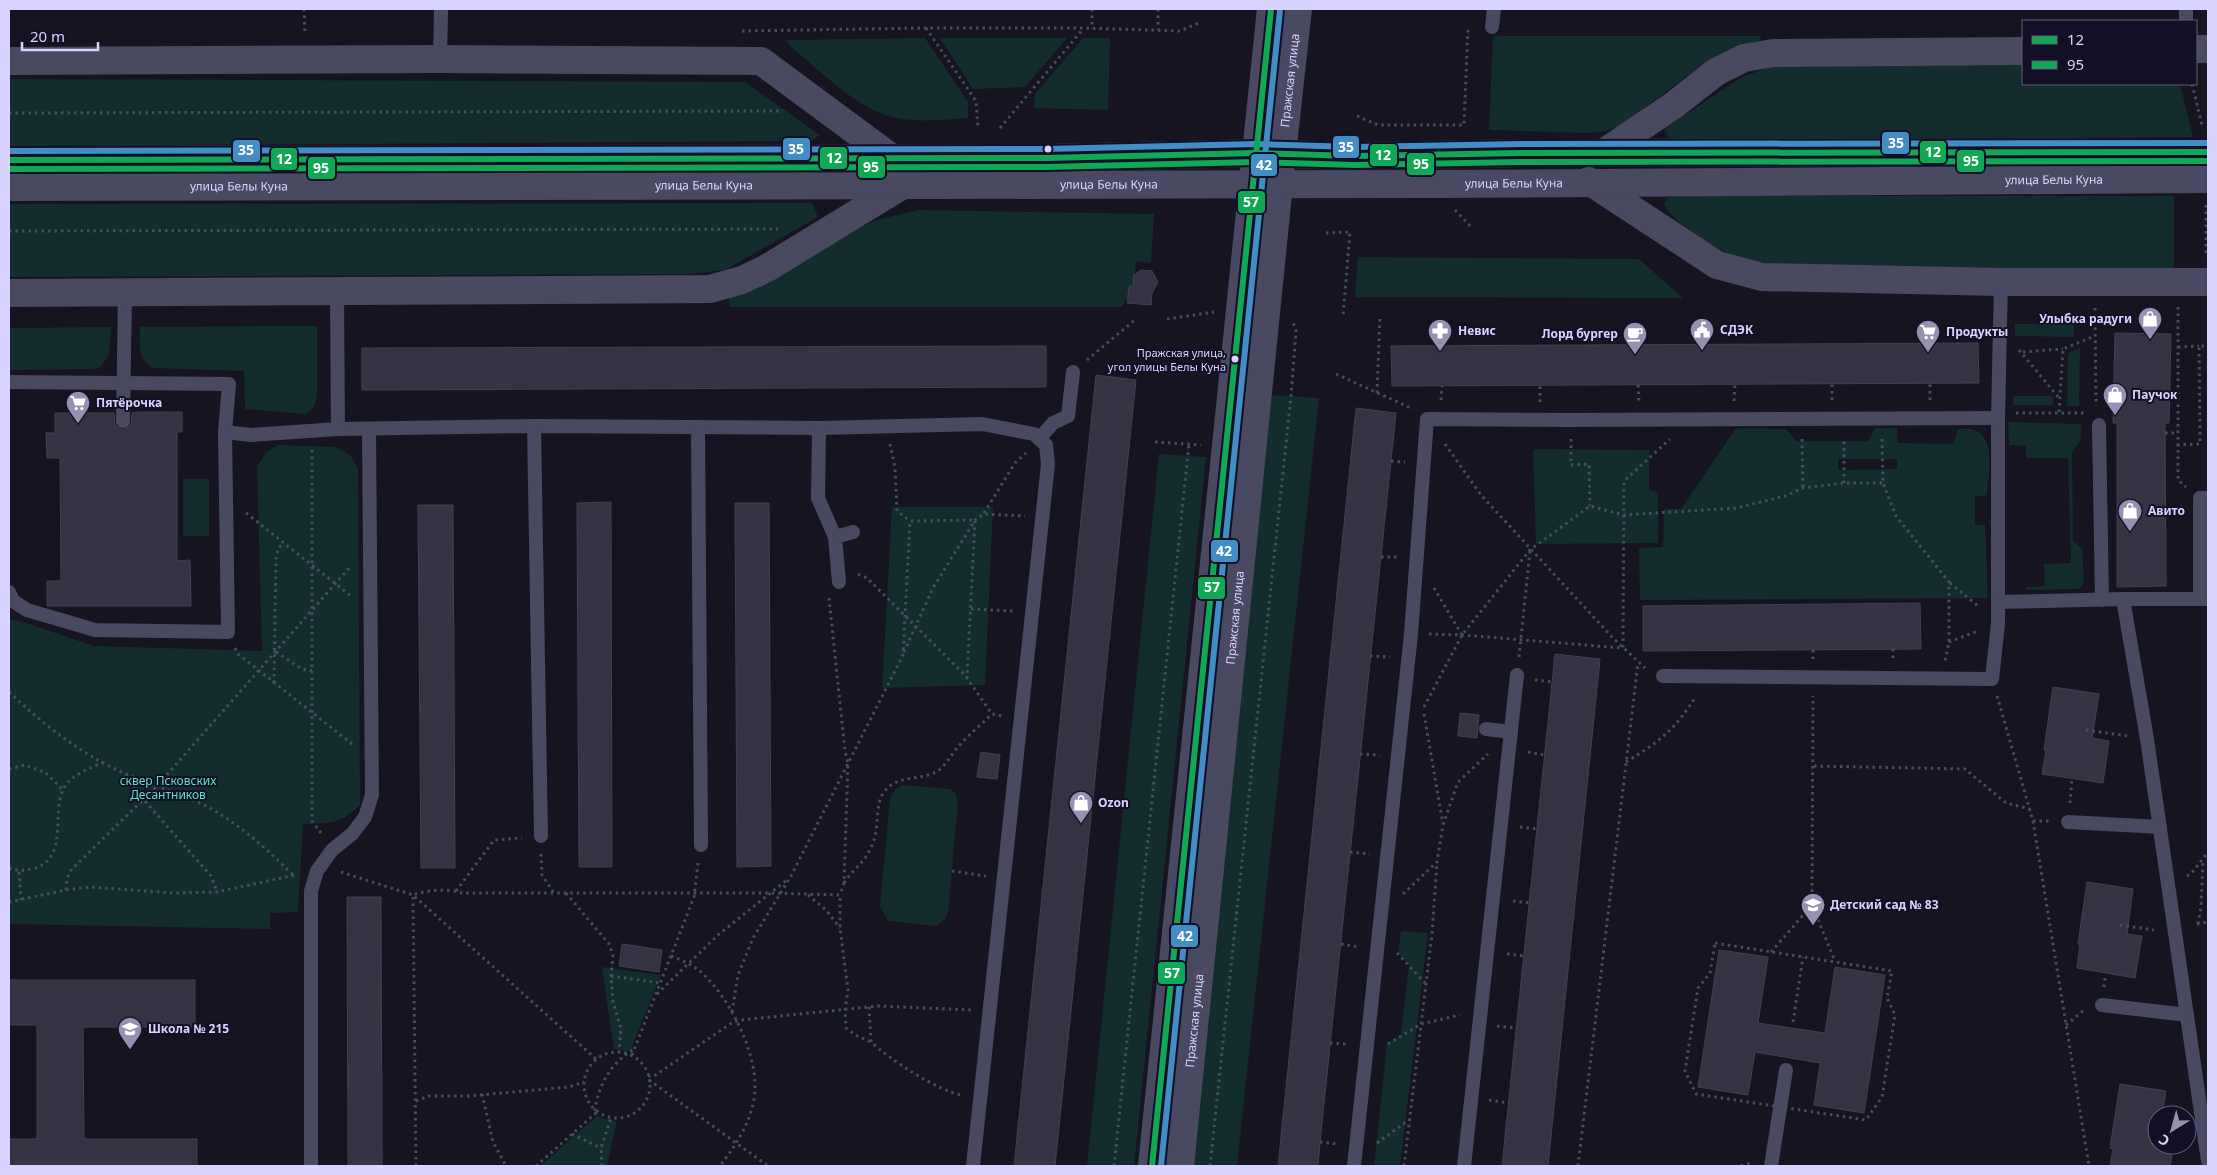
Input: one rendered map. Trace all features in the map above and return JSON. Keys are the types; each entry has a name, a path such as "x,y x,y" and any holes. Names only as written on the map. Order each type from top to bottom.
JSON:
{"street":[{"name":"Пражская улица","path":"1152,1166 1269,154 1271,9"},
{"name":"Пражская улица","path":"1269,154 1298,9"},
{"path":"1603,153 1674,106 1716,72 1744,58 1773,53 2022,51"},
{"path":"9,61 440,59 761,61 892,158"},
{"path":"9,160 1046,158 1269,154 1355,156 1603,153 2205,140"},
{"path":"1589,181 1717,265 1762,277 2001,282 2207,271"},
{"name":"улица Белы Куна","path":"9,187 1589,181 2207,188"},
{"name":"Пражская улица","path":"1180,1166 1266,183"},
{"path":"9,293 710,289 742,280 767,268 903,185"}],"lane":[{"path":"440,59 441,9"},
{"path":"1492,27 1494,9"},
{"path":"1663,676 1992,679 1998,624 1998,416 2001,282"},
{"path":"337,291 338,429"},
{"path":"123,420 125,292"},
{"path":"1039,439 1053,423 1068,416 1072,372"},
{"path":"9,382 229,384 226,432 228,632 95,630 27,610 13,601 9,592"},
{"path":"1354,1163 1411,634 1427,418 1691,420 1998,416"},
{"path":"2097,419 2102,600"},
{"path":"226,432 251,435 338,429 534,426 819,428 982,424 1034,434 1046,445 1048,464 973,1166"},
{"path":"534,426 541,842"},
{"path":"698,427 700,851"},
{"path":"819,428 818,498 835,537 839,582"},
{"path":"312,1166 311,891 317,871 332,850 352,834 365,817 372,795 369,429"},
{"path":"1998,602 2204,599 2204,498"},
{"path":"835,537 852,532"},
{"path":"2123,600 2160,827 2208,1161"},
{"path":"1464,1166 1517,675"},
{"path":"1486,729 1511,732"},
{"path":"2068,822 2160,827"},
{"path":"2102,1005 2187,1015"},
{"path":"1771,1166 1786,1070"}],"path":[{"path":"304,9 305,36"},
{"path":"1092,9 1092,28"},
{"path":"1158,9 1158,30"},
{"path":"742,31 1092,28 1180,31 1199,22"},
{"path":"1356,116 1378,125 1464,125 1468,27"},
{"path":"926,28 976,101 978,128"},
{"path":"1000,128 1083,28"},
{"path":"2192,85 2205,140"},
{"path":"9,113 788,111"},
{"path":"2207,188 2207,271"},
{"path":"9,230 786,229"},
{"path":"1326,233 1350,232 1342,316"},
{"path":"2178,304 2178,480 2204,498"},
{"path":"1998,416 2059,412 2097,419 2095,305"},
{"path":"1167,319 1218,312"},
{"path":"1377,392 1380,316"},
{"path":"1072,372 1136,319"},
{"path":"1210,1166 1290,406 1296,331"},
{"path":"2024,352 2063,349 2095,336"},
{"path":"2000,337 2024,352 2059,398"},
{"path":"2177,445 2200,444 2199,346"},
{"path":"2178,347 2208,346"},
{"path":"2059,412 2063,349"},
{"path":"1336,374 1420,412 1427,418 1481,496 1530,550 1638,663 1646,669 1663,676"},
{"path":"1802,419 1803,488"},
{"path":"1844,419 1844,483"},
{"path":"1882,419 1883,483 1896,516 1950,582 1998,624 1949,642"},
{"path":"1570,420 1571,464 1590,464 1590,506"},
{"path":"1623,648 1624,481 1691,420"},
{"path":"890,426 890,444 895,468 897,511 910,522 975,520"},
{"path":"311,432 313,566 312,821 332,850"},
{"path":"2165,433 2177,433"},
{"path":"732,1012 738,975 753,938 792,876 903,654 933,588 975,520 984,514 1015,464 1039,439"},
{"path":"1155,442 1204,446"},
{"path":"1114,1166 1189,444"},
{"path":"1590,506 1624,515 1736,508 1785,496 1803,488 1844,483 1883,483"},
{"path":"226,497 370,612"},
{"path":"1399,744 1423,709 1462,635 1530,550 1590,506"},
{"path":"984,514 1042,517"},
{"path":"967,678 975,520"},
{"path":"903,654 910,522"},
{"path":"274,683 276,652 276,555 277,548 282,542"},
{"path":"66,890 66,878 71,870 157,786 370,544"},
{"path":"1517,675 1530,550"},
{"path":"1416,558 1462,635"},
{"path":"837,564 867,578 967,678 992,714 1020,718"},
{"path":"839,582 828,588 845,752 848,763 844,883 840,895 840,928 848,990 845,1010 846,1028 953,1094 980,1098"},
{"path":"1942,678 1949,642 1950,582"},
{"path":"971,609 1032,612"},
{"path":"228,632 238,654 372,760"},
{"path":"1411,634 1462,635 1623,648"},
{"path":"276,652 302,669 312,672"},
{"path":"1578,1166 1638,663"},
{"path":"1626,762 1659,742 1683,717 1708,676"},
{"path":"1813,677 1812,905 1835,962"},
{"path":"1992,679 2030,809 2089,1166"},
{"path":"9,692 45,726 86,753 124,773 204,806 244,832 293,875"},
{"path":"1423,709 1443,825"},
{"path":"844,883 864,862 869,852 875,838 880,801 884,792 900,780 917,778 941,769 960,744 992,714"},
{"path":"2086,730 2104,732"},
{"path":"1404,1166 1426,984 1437,862 1443,825 1458,782 1511,732"},
{"path":"9,868 19,872 39,868 53,854 63,790 72,778 104,762"},
{"path":"9,769 25,765 39,770 46,773 63,790"},
{"path":"1814,766 1965,769 2006,803 2030,809"},
{"path":"124,773 144,800 211,876 217,892"},
{"path":"456,891 494,840 541,842 542,875 554,893"},
{"path":"632,1055 695,893 700,851"},
{"path":"2168,884 2191,874 2208,852"},
{"path":"2198,924 2201,907 2202,860"},
{"path":"1381,916 1437,862"},
{"path":"335,870 413,895 596,1059"},
{"path":"9,902 90,887 173,894 217,892 317,871"},
{"path":"952,871 1004,878"},
{"path":"19,872 21,900"},
{"path":"655,996 718,936 792,876"},
{"path":"413,895 420,892 456,891 462,893 782,893 840,895"},
{"path":"566,893 609,944 613,956 611,976 613,1002 621,1028 619,1052"},
{"path":"806,894 826,910 840,928"},
{"path":"413,895 416,1166"},
{"path":"1771,952 1812,905"},
{"path":"2120,926 2139,928"},
{"path":"1715,943 1771,952 1892,971 1887,998 1895,1015 1882,1097 1866,1120 1696,1094 1685,1071 1698,988 1710,973 1715,943"},
{"path":"1377,950 1398,954 1426,984"},
{"path":"671,956 689,964 702,973 732,1012 749,1053 756,1087 749,1117 736,1143 720,1166"},
{"path":"1794,1022 1803,957"},
{"path":"611,976 660,983"},
{"path":"649,1078 736,1021 869,1007 917,1006 990,1012"},
{"path":"869,1007 871,1042"},
{"path":"1366,1057 1421,1024 1480,1011"},
{"path":"538,1166 595,1112 602,1084 616,1063 634,1049"},
{"path":"619,1052 632,1055 644,1066 649,1078 647,1097 637,1110 628,1115 611,1118 595,1112 587,1098 584,1082 589,1067 596,1059 606,1054 619,1052"},
{"path":"649,1078 768,1166"},
{"path":"416,1101 429,1096 569,1087 584,1082"},
{"path":"482,1094 493,1142 506,1166"},
{"path":"602,1166 602,1148 611,1118"},
{"path":"1354,1163 1409,1120"},
{"path":"572,1134 602,1148"}],"green space":[{"path":"1493,36 1761,36 1760,42 1722,54 1686,77 1621,125 1607,131 1589,133 1489,130"},
{"path":"925,38 968,102 968,118 911,120 879,113 865,106 838,87 789,45 787,40"},
{"path":"940,38 1067,38 1025,87 973,89"},
{"path":"1083,38 1110,38 1108,110 1034,108 1035,94"},
{"path":"2022,63 2022,85 2180,85 2193,137 1670,140 1664,129 1740,78 1769,67"},
{"path":"9,79 745,82 820,135 812,141 9,146"},
{"path":"1676,196 2174,196 2174,269 1784,270 1745,262 1699,237 1676,219 1664,203 1667,198"},
{"path":"812,203 818,217 725,270 689,274 9,277 9,204"},
{"path":"919,210 1154,214 1151,263 1136,261 1134,284 1122,307 729,307 729,294 876,220"},
{"path":"1358,257 1639,259 1683,298 1355,297"},
{"path":"2015,324 2074,324 2074,337 2015,336"},
{"path":"317,326 317,397 314,407 306,414 245,409 244,371 152,368 144,360 140,350 140,327"},
{"path":"111,327 109,354 101,367 93,369 9,370 9,328"},
{"path":"2080,348 2079,406 2067,406 2068,353"},
{"path":"1269,395 1319,398 1237,1166 1188,1166"},
{"path":"2013,396 2053,396 2053,405 2013,405"},
{"path":"2008,422 2082,424 2080,441 2072,453 2073,541 2082,548 2084,583 2078,589 2026,590 2026,587 2045,586 2044,564 2071,563 2068,458 2026,458 2026,446 2009,445"},
{"path":"1736,428 1786,429 1796,441 1868,441 1875,428 1897,428 1898,443 1953,444 1958,429 1972,429 1981,434 1986,441 1990,459 1987,495 1975,497 1975,525 1985,525 1988,598 1640,600 1639,548 1663,547 1664,509 1681,509","holes":["1838,459 1897,459 1897,469 1838,470"]},
{"name":"сквер Псковских Десантников","path":"279,445 336,447 350,455 358,468 360,805 353,812 334,822 303,824 298,912 270,913 270,929 9,924 9,620 20,621 94,646 262,651 257,467 266,452"},
{"path":"1533,449 1649,450 1649,490 1658,493 1658,543 1536,544"},
{"path":"1159,454 1206,457 1134,1166 1087,1166"},
{"path":"183,479 209,479 209,536 183,536"},
{"path":"892,507 993,507 985,685 882,688"},
{"path":"902,785 950,789 956,794 958,803 948,912 945,919 936,926 888,921 880,906 890,798 895,790"},
{"path":"1401,931 1428,933 1400,1166 1374,1166 1387,1044 1401,1035 1409,965 1398,953"},
{"path":"602,967 661,975 630,1051 614,1049"},
{"path":"597,1116 617,1121 607,1166 540,1166"}],"building":[{"path":"1141,270 1152,271 1158,282 1152,293 1151,305 1127,303 1129,287 1133,285 1134,275"},
{"path":"2115,333 2171,334 2169,423 2165,423 2166,586 2117,587 2117,423 2113,423"},
{"path":"1978,343 1979,383 1392,386 1391,346"},
{"path":"1046,346 1046,387 362,390 362,348"},
{"path":"1096,375 1136,380 1055,1166 1014,1166"},
{"path":"1356,408 1396,413 1318,1166 1278,1166"},
{"path":"182,412 182,432 177,432 177,561 190,560 191,606 47,606 47,581 61,581 60,458 47,458 46,433 55,433 55,413 114,413 115,425 123,430 131,425 132,413"},
{"path":"611,502 612,867 579,867 577,503"},
{"path":"735,503 769,503 771,866 737,867"},
{"path":"418,505 453,505 455,868 421,868"},
{"path":"1920,603 1921,649 1643,651 1643,606"},
{"path":"1555,654 1600,659 1548,1166 1502,1166"},
{"path":"2053,687 2099,694 2092,738 2109,741 2103,783 2042,774"},
{"path":"1460,713 1479,715 1477,738 1458,736"},
{"path":"981,752 1000,755 997,779 977,777"},
{"path":"2087,882 2133,889 2127,934 2142,936 2135,978 2077,968 2080,945 2078,944"},
{"path":"347,897 381,897 382,1166 348,1166"},
{"path":"622,944 662,950 659,972 619,966"},
{"path":"1719,950 1768,957 1758,1023 1825,1033 1835,967 1885,975 1864,1113 1814,1105 1820,1063 1755,1052 1748,1095 1698,1087"},
{"path":"9,980 195,980 195,1027 83,1027 84,1139 197,1139 197,1166 9,1166 9,1139 37,1139 37,1025 9,1025"},
{"path":"2120,1084 2166,1091 2164,1105 2147,1105 2147,1155 2172,1155 2170,1166 2110,1166 2113,1149 2110,1148"}],"transit line":[{"name":"57","path":"1152,1166 1271,9"},
{"name":"42","path":"1161,1166 1280,10"},
{"name":"35","path":"9,151 1046,149 1256,144 1355,147 1521,144 2208,143"},
{"name":"12","path":"9,160 1046,158 1256,153 1355,156 1521,153 2208,152"},
{"name":"95","path":"9,169 1046,167 1256,162 1355,165 1521,162 2208,161"}],"place":[{"name":"Улыбка радуги","path":"2150,340"},
{"name":"СДЭК","path":"1702,351"},
{"name":"Невис","path":"1440,352"},
{"name":"Продукты","path":"1928,353"},
{"name":"Лорд бургер","path":"1635,355"},
{"name":"Пражская улица, угол улицы Белы Куна","path":"1235,359"},
{"name":"Паучок","path":"2115,416"},
{"name":"Пятёрочка","path":"78,424"},
{"name":"Авито","path":"2130,532"},
{"name":"Ozon","path":"1081,824"},
{"name":"Детский сад № 83","path":"1813,926"},
{"name":"Школа № 215","path":"130,1050"}]}
